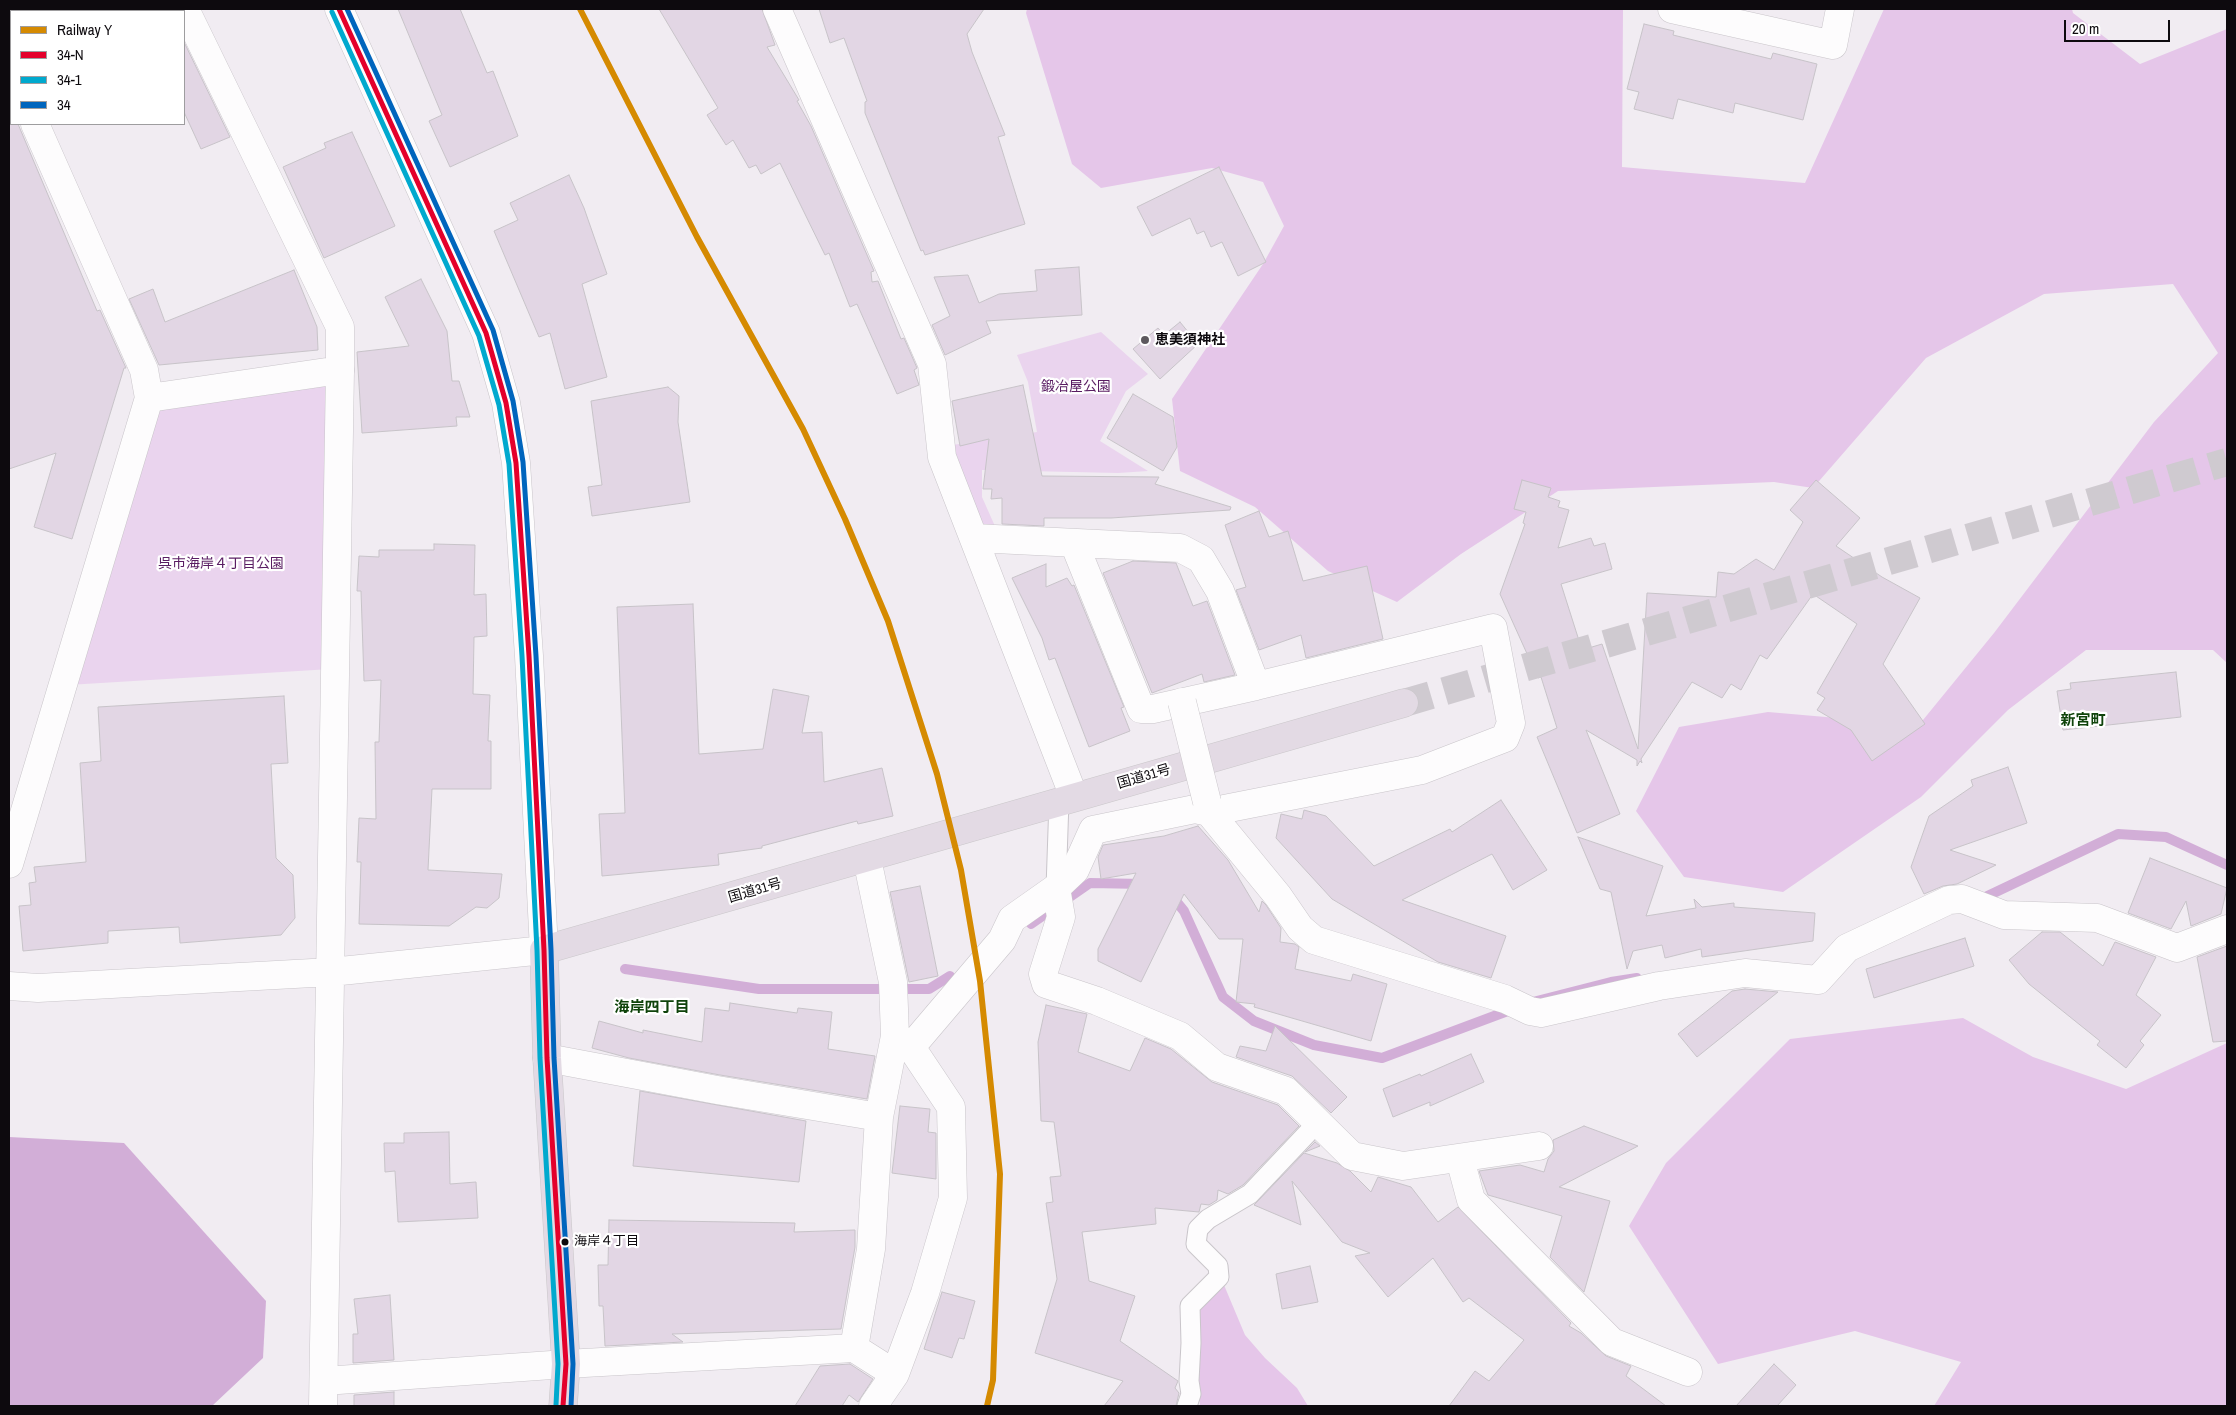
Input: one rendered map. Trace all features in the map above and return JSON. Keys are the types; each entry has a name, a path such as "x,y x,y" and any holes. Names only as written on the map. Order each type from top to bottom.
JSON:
{"highway":[{"name":"国道31号","path":"544,950 1404,703"},
{"path":"544,950 547,1058 566,1364 563,1406"}],"street":[{"path":"185,9 340,326 324,1394 566,1364 854,1348 895,1374"},
{"path":"9,986 38,988 331,972 544,950 529,656 516,463 506,403 486,332 339,9"},
{"path":"777,9 932,364 942,456 974,538 1066,799"},
{"path":"1672,9 1833,45 1840,9"},
{"path":"9,864 149,398 144,370 35,125"},
{"path":"149,398 340,370"},
{"path":"974,538 1180,548 1201,559 1220,591 1256,686"},
{"path":"1074,543 1141,709 1153,709 1256,686 1493,628 1511,723 1505,738 1422,770 1208,806 1093,830 1058,900 1043,974 1046,984 1098,1001 1180,1036 1217,1067 1286,1091 1352,1156 1404,1166 1539,1146"},
{"path":"1182,702 1208,806 1278,896 1300,928 1314,940 1505,999 1530,1011 1541,1013 1659,986 1745,973 1818,980 1847,948 1949,900 1974,903 2004,915 2097,918 2176,948 2227,929"},
{"path":"866,859 903,1041 951,1107 953,1198 925,1293 895,1374 874,1406"},
{"path":"854,1348 871,1249 879,1117 903,1041 1002,940 1012,919 1058,900"},
{"path":"547,1058 717,1090 879,1117"},
{"path":"1460,1159 1471,1200 1612,1342 1688,1372"}],"lane":[{"path":"1058,900 1066,799"},
{"path":"1187,1406 1191,1394 1189,1381 1190,1306 1219,1277 1218,1266 1196,1244 1198,1229 1208,1219 1250,1194 1318,1122"}],"green space":[{"name":"鍛冶屋公園","path":"1101,332 1148,374 1126,391 1100,441 1148,471 1118,473 982,470 982,497 998,533 978,534 946,446 1037,432 1028,382 1017,355"},
{"name":"呉市海岸４丁目公園","path":"334,376 331,669 68,685 153,403"}],"shaded area":[{"path":"1027,9 1623,9 1622,167 1805,183 1884,9 2072,9 2073,13 2140,64 2227,29 2227,663 2213,650 2086,650 2008,710 1921,797 1783,892 1684,877 1636,811 1679,727 1768,712 1872,721 1923,720 1994,633 2154,422 2218,353 2173,284 2044,294 1926,358 1813,488 1774,482 1558,491 1461,554 1397,602 1328,571 1255,507 1180,471 1172,399 1263,264 1284,226 1263,182 1212,168 1101,188 1072,164 1026,13"},
{"path":"1963,1018 2033,1057 2126,1089 2227,1043 2227,1406 1934,1406 1961,1362 1855,1331 1718,1364 1629,1226 1666,1163 1790,1039"},
{"path":"9,1137 124,1143 266,1301 263,1358 212,1406 9,1406"},
{"path":"1224,1285 1245,1335 1265,1358 1297,1388 1308,1406 1200,1406 1195,1315"}],"building":[{"path":"398,9 460,9 487,73 493,71 518,136 450,167 429,121 442,115"},
{"path":"659,9 762,9 775,45 767,47 799,100 797,101 811,126 874,271 871,272 872,282 878,281 901,339 904,338 917,368 914,370 919,385 897,394 857,304 850,307 829,253 825,255 780,163 761,174 756,165 749,168 733,140 726,145 707,115 718,108"},
{"path":"819,9 984,9 967,34 972,52 1005,135 998,137 1025,224 925,255 923,250 921,251 865,113 865,102 867,101 844,38 830,43"},
{"path":"1644,24 1674,31 1673,35 1771,59 1773,53 1817,64 1803,120 1735,103 1733,113 1678,99 1673,119 1634,109 1639,92 1627,89"},
{"path":"185,44 230,137 201,149 185,114"},
{"path":"9,103 10,125 18,125 97,311 100,310 126,368 124,368 72,539 34,527 56,453 9,469"},
{"path":"352,132 395,226 324,258 283,167 326,148 324,143"},
{"path":"1219,167 1266,262 1238,276 1222,242 1211,247 1204,231 1197,234 1190,218 1152,236 1137,207"},
{"path":"569,175 584,208 607,274 582,284 607,377 565,389 550,333 539,337 494,231 518,220 510,203"},
{"path":"1079,267 1082,315 986,321 991,333 945,355 932,325 950,316 934,277 968,275 979,303 999,294 1037,291 1035,270"},
{"path":"294,270 317,327 318,350 159,365 129,299 153,289 165,322"},
{"path":"421,279 447,331 452,381 459,381 470,417 456,417 457,426 362,433 357,352 409,346 385,297"},
{"path":"1180,322 1198,344 1160,379 1133,349 1158,328 1164,335"},
{"path":"1023,385 1042,476 1159,477 1155,484 1231,507 1230,510 1111,518 1044,518 1044,526 1002,524 1002,498 991,499 992,489 983,489 989,439 960,446 952,401"},
{"path":"668,387 679,396 678,422 690,502 592,516 588,487 602,485 591,401"},
{"path":"1133,394 1173,417 1177,447 1163,471 1107,438"},
{"path":"1522,480 1551,488 1548,497 1560,501 1558,507 1569,510 1558,548 1591,538 1594,546 1605,543 1612,569 1561,584 1582,650 1602,644 1638,749 1647,593 1716,597 1718,572 1734,574 1756,559 1774,570 1803,522 1790,510 1816,480 1860,518 1836,546 1882,577 1920,598 1883,664 1925,724 1872,761 1851,730 1817,710 1825,698 1817,693 1857,624 1813,594 1767,659 1760,655 1741,690 1731,684 1722,698 1692,682 1641,759 1642,763 1640,761 1637,766 1637,760 1586,730 1620,814 1577,833 1537,737 1557,728 1541,677 1538,678 1500,594 1525,524 1523,523 1526,512 1514,509"},
{"path":"1259,511 1269,537 1288,531 1303,581 1367,566 1383,639 1306,658 1301,635 1259,650 1236,590 1246,587 1225,525"},
{"path":"434,544 475,545 474,595 486,594 487,636 474,637 473,694 490,695 488,741 491,741 491,789 432,789 428,870 502,874 499,898 487,908 476,907 449,926 359,924 361,862 357,862 359,818 376,819 375,742 379,742 381,680 364,681 361,591 357,591 359,556 379,557 379,550 434,550"},
{"path":"1133,561 1176,563 1193,606 1207,601 1235,675 1204,682 1202,674 1152,693 1103,573"},
{"path":"1046,564 1046,587 1067,578 1072,586 1074,585 1124,707 1121,708 1130,731 1089,747 1055,658 1049,660 1042,638 1012,578"},
{"path":"693,604 699,754 763,749 773,689 809,696 802,733 822,732 824,782 882,768 893,816 858,824 857,821 762,846 762,848 718,854 719,865 602,876 599,814 625,813 617,607"},
{"path":"2176,672 2181,717 2063,730 2057,691 2071,689 2070,683"},
{"path":"284,696 288,763 271,764 276,858 293,875 295,918 281,935 180,943 179,927 108,931 108,943 23,951 19,906 31,905 29,883 36,882 34,867 86,862 80,763 101,761 98,707"},
{"path":"2008,767 2027,823 1950,850 1996,865 1957,884 1943,886 1924,894 1911,867 1929,816 1973,786 1971,780"},
{"path":"1501,800 1547,870 1513,890 1492,854 1402,900 1506,936 1491,978 1438,962 1332,899 1276,838 1281,814 1302,819 1304,810 1326,816 1374,866 1450,829 1452,832"},
{"path":"1198,826 1228,860 1259,912 1262,901 1266,905 1281,928 1280,942 1295,944 1299,947 1295,969 1351,981 1353,974 1387,984 1371,1041 1254,1007 1255,1004 1236,1002 1243,939 1219,939 1184,894 1141,982 1098,961 1098,949 1136,873 1101,879 1098,857 1103,845 1164,836"},
{"path":"1578,837 1663,866 1646,916 1696,908 1694,899 1702,907 1734,903 1734,907 1815,913 1813,941 1702,957 1701,949 1665,958 1662,945 1633,951 1627,969 1611,892 1600,889"},
{"path":"2150,858 2227,888 2221,914 2191,926 2186,901 2171,929 2128,913"},
{"path":"920,886 938,976 909,982 890,892"},
{"path":"2042,932 2060,932 2103,966 2115,942 2156,957 2136,995 2161,1015 2140,1041 2144,1045 2126,1068 2097,1045 2100,1041 2029,984 2009,960"},
{"path":"1965,938 1974,966 1874,998 1866,969"},
{"path":"2227,946 2227,1041 2213,1042 2197,957"},
{"path":"1745,989 1778,992 1697,1057 1678,1034 1732,991"},
{"path":"730,1003 797,1013 798,1008 832,1012 828,1049 875,1056 867,1099 720,1075 629,1058 592,1048 599,1021 643,1033 643,1030 702,1042 705,1008 729,1011"},
{"path":"1046,1005 1087,1014 1078,1052 1130,1071 1145,1038 1171,1049 1212,1082 1278,1105 1299,1126 1243,1185 1228,1194 1218,1190 1217,1200 1209,1205 1201,1204 1199,1212 1155,1208 1156,1224 1082,1232 1089,1281 1135,1296 1120,1341 1178,1381 1175,1388 1179,1393 1176,1406 1104,1406 1123,1381 1035,1353 1057,1279 1046,1203 1053,1202 1050,1177 1061,1176 1054,1122 1041,1121 1038,1042"},
{"path":"1275,1026 1347,1097 1331,1113 1292,1076 1236,1057 1240,1046 1266,1051"},
{"path":"1471,1054 1484,1082 1430,1106 1430,1102 1393,1117 1383,1089 1420,1074 1421,1076"},
{"path":"640,1091 806,1121 799,1182 633,1166"},
{"path":"900,1106 930,1109 928,1132 936,1133 936,1179 892,1173"},
{"path":"1584,1126 1638,1146 1559,1187 1610,1201 1584,1292 1550,1257 1562,1216 1488,1195 1479,1171 1520,1165 1544,1172 1548,1159 1554,1151 1553,1140"},
{"path":"449,1132 450,1184 476,1182 478,1218 398,1222 395,1171 385,1172 384,1143 404,1143 404,1133"},
{"path":"1315,1142 1320,1146 1305,1152"},
{"path":"1304,1153 1337,1163 1350,1171 1371,1192 1378,1177 1411,1187 1438,1222 1458,1207 1571,1323 1569,1326 1581,1333 1606,1356 1631,1366 1626,1376 1666,1406 1449,1406 1475,1371 1489,1381 1524,1340 1469,1298 1463,1302 1433,1258 1388,1297 1355,1256 1370,1253 1342,1242 1292,1181 1301,1225 1254,1205"},
{"path":"609,1220 795,1223 794,1232 855,1230 855,1247 841,1329 672,1334 683,1342 605,1346 603,1306 599,1306 598,1265 608,1265"},
{"path":"1310,1266 1318,1302 1282,1309 1276,1274"},
{"path":"942,1292 975,1301 964,1339 959,1338 952,1358 924,1349"},
{"path":"390,1295 394,1360 353,1363 353,1334 358,1334 354,1299"},
{"path":"850,1364 873,1379 858,1402 849,1395 842,1406 795,1406 820,1366"},
{"path":"1774,1364 1796,1385 1777,1406 1736,1406"},
{"path":"394,1392 394,1406 354,1406 354,1395"}],"waterway":[{"path":"1979,900 2118,834 2166,837 2227,865"},
{"path":"1031,924 1090,883 1144,884"},
{"path":"1171,895 1184,911 1223,997 1254,1021 1314,1045 1382,1058 1513,1009"},
{"path":"625,969 759,989 929,989 950,976"},
{"path":"1529,1003 1611,982 1637,978"}],"tunnel":[{"path":"1404,703 2227,462"}],"rail line":[{"name":"Y","path":"580,9 697,237 803,429 845,519 888,621 937,774 961,870 980,981 1000,1174 993,1380 987,1406"}],"transit line":[{"name":"34-N","path":"339,9 486,333 506,403 516,463 529,656 544,950 547,1058 566,1364 563,1406"},
{"name":"34","path":"347,9 493,330 513,401 523,462 536,656 551,950 554,1058 573,1364 571,1406"},
{"name":"34-1","path":"332,12 479,336 499,405 509,464 522,656 537,950 540,1058 558,1364 556,1405"}],"place":[{"name":"恵美須神社","path":"1145,340"},
{"name":"海岸４丁目","path":"565,1242"}],"district":[{"name":"新宮町","path":"2083,721"},
{"name":"海岸四丁目","path":"652,1008"}]}
